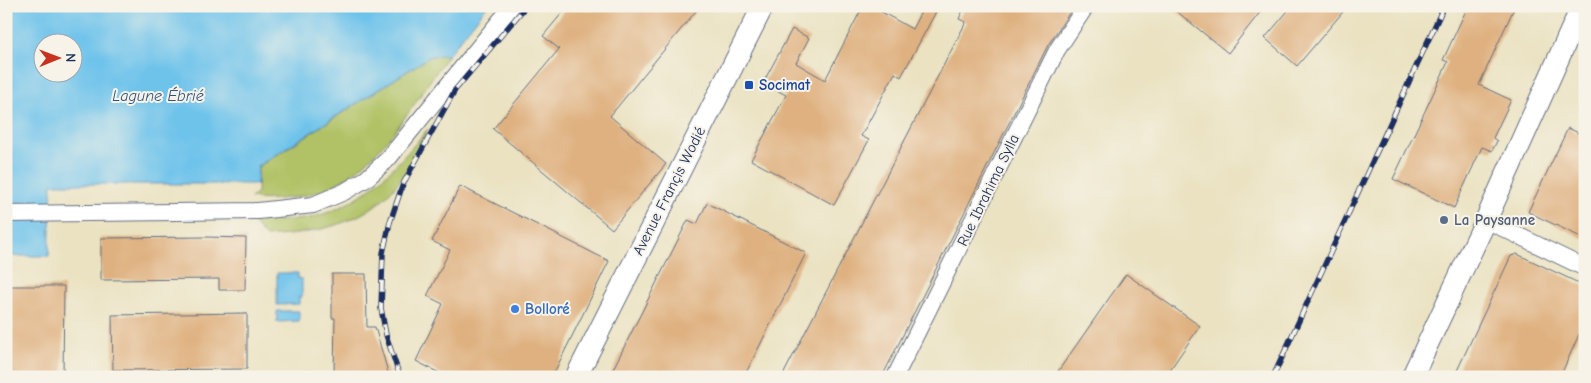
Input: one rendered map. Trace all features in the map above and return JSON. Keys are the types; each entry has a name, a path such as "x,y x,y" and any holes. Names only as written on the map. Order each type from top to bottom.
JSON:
{"main road":[{"name":"Avenue Françis Wodié","path":"576,377 763,6"},
{"path":"1412,377 1486,220 1582,6"}],"street":[{"path":"6,214 258,211 313,205 344,192 366,179 388,160 512,6"},
{"name":"Rue Ibrahima Sylla","path":"895,377 1057,50 1086,6"},
{"path":"1486,220 1585,268"}],"green space":[{"path":"448,55 400,124 363,165 342,180 317,192 289,198 265,200 251,198 257,193 258,167 431,56"},
{"path":"428,129 403,176 393,189 366,211 351,219 318,230 266,237 251,221 310,218 335,210 351,202 392,169"}],"water":[{"name":"Lagune Ébrié","path":"6,6 487,6 448,55 431,56 258,166 257,184 52,184 49,256 6,256"},
{"path":"277,273 298,273 298,279 302,279 302,297 299,297 299,304 277,305"},
{"path":"277,311 299,311 299,321 277,322"}],"building":[{"path":"568,6 700,6 610,116 666,164 612,229 493,129 559,49 543,36"},
{"path":"863,6 871,6 912,29 924,6 939,6 901,77 895,73 861,136 869,140 834,205 751,160 786,95 763,83 792,29 809,38 796,63 825,80"},
{"path":"965,6 1074,6 1048,45 882,377 782,377 966,22 959,19"},
{"path":"1170,6 1265,6 1228,53"},
{"path":"1292,6 1348,6 1297,66 1265,38"},
{"path":"1468,6 1515,6 1479,85 1511,100 1493,138 1497,141 1492,151 1482,147 1454,208 1393,179 1448,62 1443,60"},
{"path":"1568,128 1585,136 1585,239 1528,212"},
{"path":"460,186 609,261 552,377 447,377 416,361 443,304 427,296 450,250 432,241"},
{"path":"707,203 806,253 744,377 609,377 688,220 697,224"},
{"path":"101,238 246,238 245,290 219,290 219,279 101,280"},
{"path":"1517,254 1585,286 1585,321 1560,377 1454,377 1511,256"},
{"path":"332,274 366,274 367,327 375,327 389,376 334,375 335,318 332,318"},
{"path":"1126,274 1200,326 1165,377 1054,377"},
{"path":"6,286 64,286 63,377 6,377"},
{"path":"247,313 247,369 113,370 112,315"}],"railway":[{"path":"400,377 386,335 381,308 383,253 390,222 403,184 455,90 526,6"},
{"path":"1273,377 1444,6"}],"place":[{"name":"Socimat","path":"749,85"},
{"name":"La Paysanne","path":"1444,220"},
{"name":"Bolloré","path":"515,309"}]}
